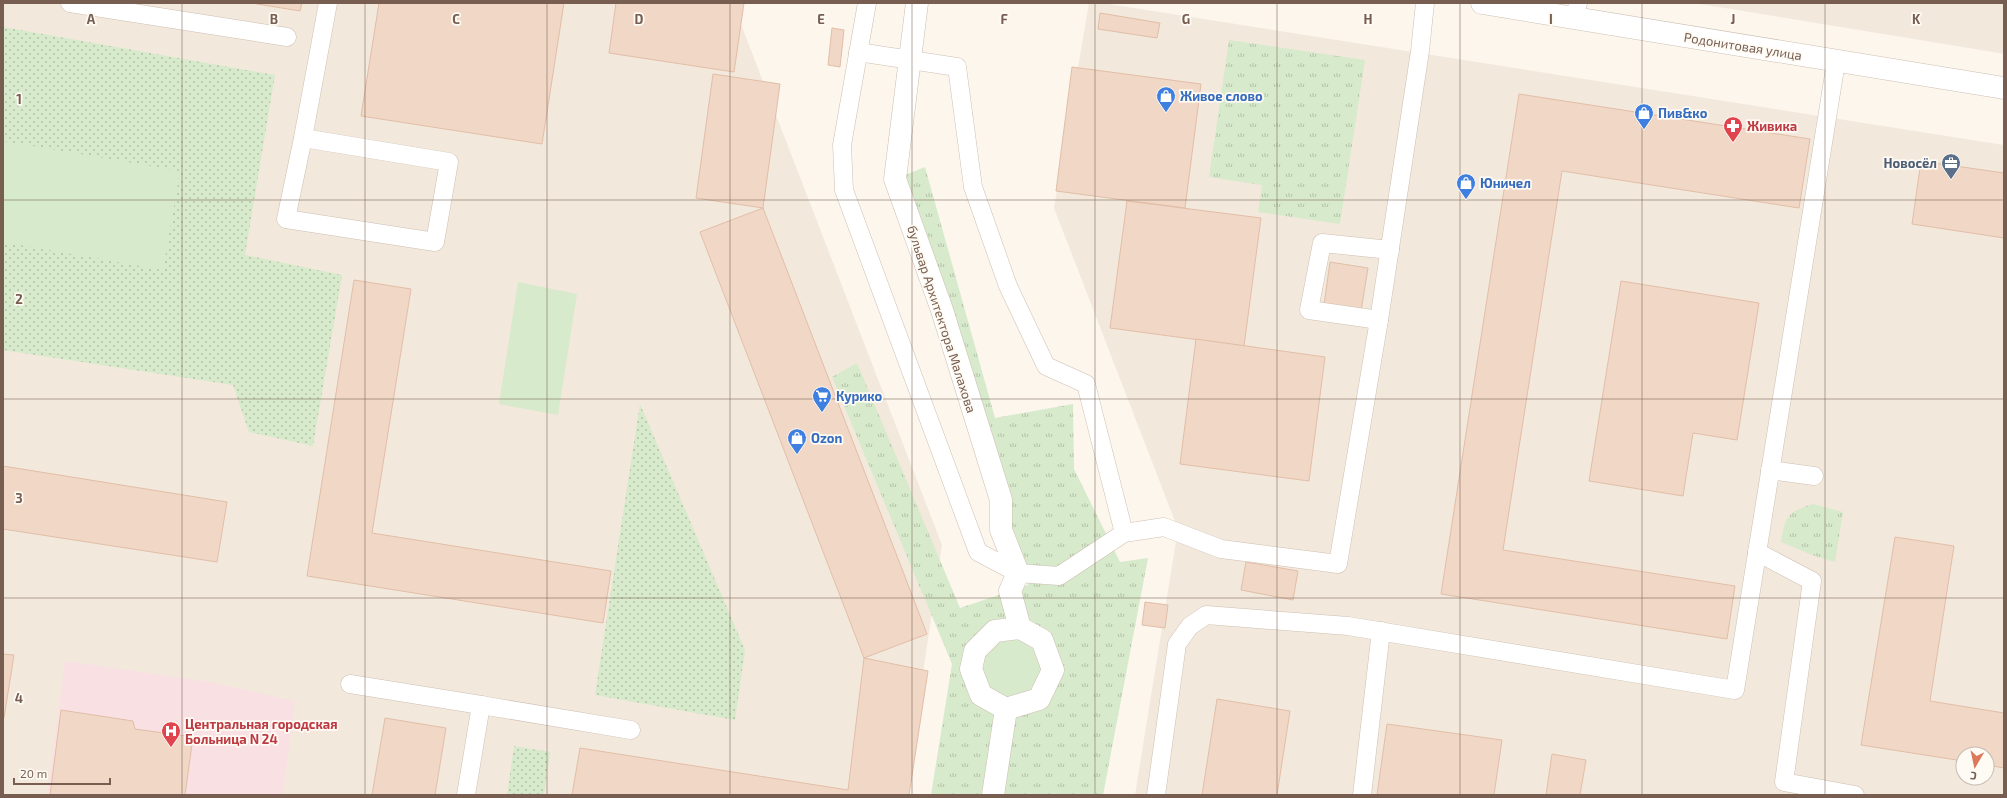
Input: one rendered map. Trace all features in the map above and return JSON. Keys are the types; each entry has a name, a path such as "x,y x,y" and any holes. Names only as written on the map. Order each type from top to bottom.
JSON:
{"street":[{"name":"бульвар Архитектора Малахова","path":"917,3 895,179 946,325 1001,500 1002,530 1018,574"},
{"name":"Родонитовая улица","path":"1482,3 1577,11 1836,62 2004,88"},
{"path":"1018,574 1010,591 1020,628"},
{"path":"1020,628 1042,640 1053,670 1039,699 1006,708 981,695 971,669 975,651 995,631 1020,628"},
{"path":"993,795 1006,708"}],"lane":[{"path":"70,3 287,37"},
{"path":"303,138 449,162 435,242 286,219 303,138 328,3"},
{"path":"867,3 842,145 844,190 978,552 1018,574 1059,576 1124,533 1164,527 1221,549 1338,564 1390,250 1420,51 1425,3"},
{"path":"858,52 957,67 973,187 1008,286 1046,366 1086,384 1124,533"},
{"path":"1156,795 1176,644 1190,626 1206,615 1348,626 1735,690 1836,62"},
{"path":"1379,320 1309,310 1322,243 1390,250"},
{"path":"1770,470 1814,476"},
{"path":"1757,552 1812,581 1784,782 1855,795"},
{"path":"1362,795 1381,632"},
{"path":"350,684 631,730"},
{"path":"466,795 481,705"}],"shaded area":[{"path":"3,3 739,3 737,14 942,545 905,795 3,795"},
{"path":"1089,3 1102,3 2004,145 2004,795 1135,795 1178,529 1054,208"},
{"path":"1694,3 2004,3 2004,54 1987,51"},
{"name":"Центральная городская Больница N 24","path":"65,661 211,682 295,701 283,795 47,795"}],"green space":[{"path":"3,27 275,75 245,255 342,275 313,446 249,432 233,385 3,350"},
{"path":"1229,40 1365,60 1340,224 1258,212 1262,185 1209,177"},
{"path":"3,141 180,171 163,270 3,242"},
{"path":"925,167 995,418 1073,404 1074,469 1120,562 1148,558 1103,795 931,795 952,664 832,377 857,363 960,608 1028,585 895,179"},
{"path":"518,282 577,294 558,415 499,404"},
{"path":"640,404 745,650 735,720 595,695"},
{"path":"1813,504 1843,512 1835,562 1812,555 1781,542 1784,527 1789,517 1798,510"},
{"path":"1016,637 1037,649 1044,672 1031,694 1008,700 987,688 980,665 992,644"},
{"path":"514,746 550,752 544,795 507,795"}],"building":[{"path":"251,3 302,3 300,11"},
{"path":"379,3 564,3 542,144 361,116"},
{"path":"616,3 744,3 734,72 609,53"},
{"path":"1100,13 1160,23 1157,38 1098,29"},
{"path":"832,28 844,30 840,67 828,65"},
{"path":"1072,67 1201,84 1185,208 1056,191"},
{"path":"713,74 780,84 763,208 696,198"},
{"path":"1519,94 1810,139 1799,208 1562,171 1503,550 1735,586 1727,639 1441,594"},
{"path":"1921,161 2004,173 2004,238 1912,224"},
{"path":"1127,201 1261,218 1244,346 1110,328"},
{"path":"763,208 927,634 864,658 700,232"},
{"path":"1330,262 1368,268 1361,311 1324,305"},
{"path":"354,280 411,289 372,533 611,571 603,623 307,576"},
{"path":"1621,281 1759,303 1737,440 1693,433 1683,496 1589,481"},
{"path":"1196,339 1325,357 1309,481 1180,464"},
{"path":"3,466 227,502 217,562 3,529"},
{"path":"1895,537 1954,546 1930,701 2004,713 2004,768 1995,766 1995,746 1955,746 1955,760 1861,745"},
{"path":"1246,562 1298,571 1293,600 1241,590"},
{"path":"1145,602 1168,605 1165,628 1142,625"},
{"path":"3,654 14,655 4,718 3,717"},
{"path":"864,658 928,671 909,795 572,795 580,748 848,790"},
{"path":"1217,699 1290,711 1277,795 1202,795"},
{"path":"61,710 133,721 135,729 193,737 185,795 50,795"},
{"path":"385,718 446,728 435,795 372,795"},
{"path":"1387,724 1502,740 1494,795 1377,795"},
{"path":"1552,754 1586,760 1580,795 1546,795"}],"place":[{"name":"Живое слово","path":"1166,113"},
{"name":"Пив&ко","path":"1644,130"},
{"name":"Живика","path":"1733,143"},
{"name":"Новосёл","path":"1951,180"},
{"name":"Юничел","path":"1466,200"},
{"name":"Курико","path":"822,413"},
{"name":"Ozon","path":"797,455"},
{"name":"Центральная городская Больница N 24","path":"171,748"}]}
